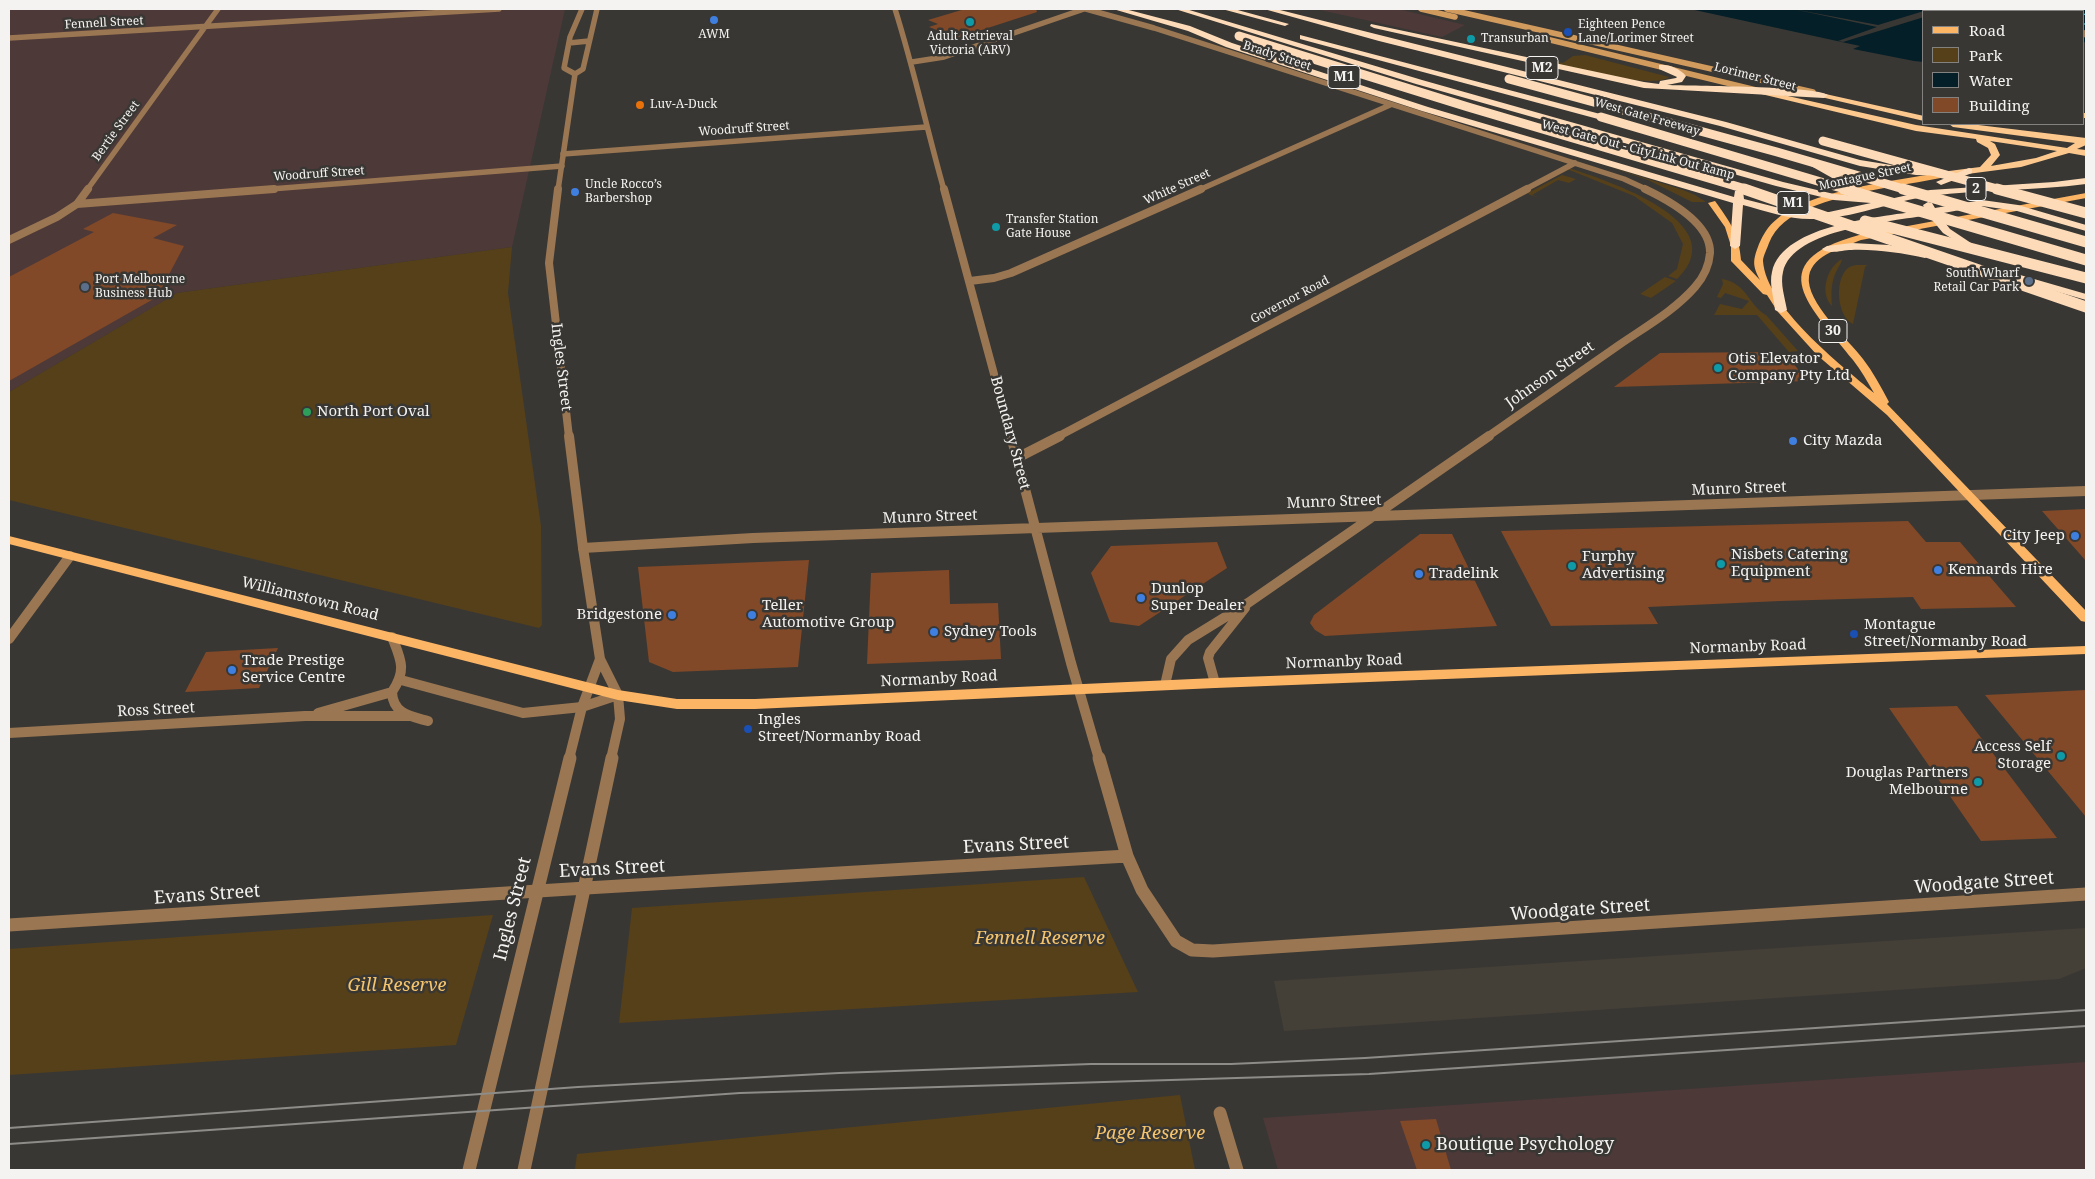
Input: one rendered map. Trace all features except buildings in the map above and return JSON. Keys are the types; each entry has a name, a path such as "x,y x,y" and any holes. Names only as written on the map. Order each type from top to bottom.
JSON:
{"highway":[{"name":"M1","path":"1117,9 1187,28"},
{"path":"1148,9 1468,107 1756,192 2085,300"},
{"path":"1179,9 1419,82 1688,158 1789,186 1869,203"},
{"name":"West Gate Freeway","path":"1198,9 1687,142 2086,260"},
{"name":"M2","path":"1226,9 1390,48"},
{"path":"1248,9 1390,48"},
{"path":"1268,9 1694,116 1871,166 1915,173 1952,173"},
{"path":"1278,9 1794,134"},
{"path":"1297,9 1326,15"},
{"name":"M2","path":"1365,24 1629,83 1672,88 1757,90"},
{"name":"M2","path":"1374,26 1563,73 1709,113"},
{"name":"West Gate Out - CityLink Out Ramp","path":"1187,28 1501,125 1676,174 2086,278"},
{"path":"1187,28 1229,45 1416,106 1738,201 1791,214 1819,216 1869,203"},
{"name":"West Gate Freeway","path":"1390,48 1768,150 2086,242"},
{"name":"M2","path":"1629,83 1664,83 1682,78 1679,73 1662,67"},
{"path":"1757,90 1792,91 1824,95"},
{"name":"Lorimer Street","path":"1757,90 1893,123 2086,152"},
{"name":"Lorimer Street","path":"1824,95 1922,119"},
{"path":"1862,104 1922,115"},
{"path":"1694,116 1760,139 1836,175 1858,190 1869,203 1876,217 1876,222 1869,233 1859,238"},
{"path":"1960,125 2086,142"},
{"path":"1958,134 1986,142 1994,149 1996,156 1983,169"},
{"path":"1814,139 2086,213"},
{"name":"Montague Street","path":"1952,173 2032,164 2070,151 2086,142"},
{"path":"1688,158 1713,167 1732,178 1738,187 1735,246"},
{"path":"1969,171 1946,179 1930,192 1928,201 1930,211 1938,222 1953,236 1976,252 2024,275 2085,300"},
{"name":"2","path":"1869,203 1930,192 2054,185 2086,180"},
{"path":"1675,183 1706,196 1712,203"},
{"path":"1781,310 1776,274 1779,265 1792,249 1824,232 1930,211 1982,203 2018,208 2086,228"},
{"path":"1828,249 1852,246 1900,250 1957,261 2056,287"}],"main road":[{"name":"Lorimer Street","path":"1421,9 1757,90"},
{"name":"Lorimer Street","path":"1446,9 1824,95"},
{"name":"Montague Street","path":"1952,173 1858,190 1803,207 1780,221 1768,234 1758,259 1760,270 1774,300 1781,310 1821,353 1891,412 2086,618"},
{"name":"Montague Street","path":"1891,412 1859,360 1810,301 1806,291 1806,274 1814,259 1828,249 1859,238 2086,195"},
{"path":"1712,203 1729,227 1735,246 1736,261 1774,300"},
{"name":"Williamstown Road","path":"9,540 603,692"},
{"name":"Normanby Road","path":"603,692 655,702 707,704 2086,650"}],"street":[{"name":"Bertie Street","path":"9,240 57,217 78,204 218,9"},
{"name":"Fennell Street","path":"9,38 499,9"},
{"path":"575,74 564,68 570,34 582,9"},
{"name":"Ingles Street","path":"524,1170 586,888 620,719 618,695 600,659 584,548 549,263 575,74 584,69 597,9"},
{"name":"Boundary Street","path":"895,9 912,62 926,127 970,281 1079,689 1127,856"},
{"path":"912,62 944,57 1085,9"},
{"name":"Brady Street","path":"1085,9 1154,28 1390,105 1574,162"},
{"path":"568,43 589,41"},
{"name":"White Street","path":"970,281 994,278 1011,273 1390,105"},
{"name":"Woodruff Street","path":"564,154 926,127"},
{"name":"Governor Road","path":"1017,458 1574,162"},
{"name":"Johnson Street","path":"1165,685 1171,659 1188,640 1248,603 1670,310 1697,286 1708,267 1710,251 1700,228 1682,209 1643,187 1574,162"},
{"name":"Woodruff Street","path":"78,204 562,166"},
{"name":"Munro Street","path":"584,548 733,539 2086,491"},
{"path":"9,639 70,556"},
{"name":"Johnson Street","path":"1215,683 1208,658 1210,652 1248,603"},
{"path":"392,637 403,667 401,680 392,692"},
{"name":"Ingles Street","path":"468,1170 582,707 600,659"},
{"path":"401,680 522,713 582,707 618,695"},
{"name":"Ross Street","path":"305,716 392,692 395,708 401,713 428,721"},
{"name":"Ross Street","path":"9,733 305,716 410,716"},
{"name":"Evans Street","path":"9,925 1127,856"},
{"name":"Woodgate Street","path":"1127,856 1142,890 1176,941 1186,948 1205,951 2086,894"},
{"path":"1220,1113 1237,1170"}],"shaded area":[{"path":"9,9 565,9 512,247 177,293 9,392"},
{"path":"1316,9 1398,9 1465,25 1442,37"},
{"path":"2086,928 2086,968 2059,979 1284,1031 1274,981"},
{"path":"2086,1062 2086,1170 1278,1170 1263,1118"}],"green space":[{"path":"1585,55 1669,77 1646,81 1628,79 1542,62 1547,59 1563,63 1573,56"},
{"path":"1604,165 1683,190 1706,202 1692,202 1648,180"},
{"path":"1569,168 1635,193 1659,207 1679,222 1690,239 1691,258 1677,279 1668,276 1677,269 1683,244 1672,223 1634,196 1567,169"},
{"path":"1562,175 1576,179 1569,183 1558,180 1532,195 1542,198 1530,195 1528,193"},
{"path":"512,247 508,293 541,526 542,625 539,628 9,500 9,392 177,293"},
{"path":"1842,259 1833,283 1832,306 1826,294 1826,281 1832,268"},
{"path":"1857,265 1867,265 1853,324 1844,314 1841,306 1839,289 1841,280 1848,268"},
{"path":"1665,277 1676,281 1651,298 1640,294"},
{"path":"1722,279 1737,285 1798,351 1789,352 1757,315 1714,315 1720,304 1742,309 1749,301 1725,293 1721,298 1717,297 1723,284"},
{"name":"Fennell Reserve","path":"1084,877 1138,992 619,1023 632,908"},
{"name":"Gill Reserve","path":"493,915 456,1045 9,1075 9,949"},
{"name":"Page Reserve","path":"1180,1095 1195,1170 575,1170 577,1154"}],"water":[{"path":"1690,9 2086,9 2086,43 2085,10 1922,10 1922,62 1853,49 1860,46"}],"pier":[{"path":"1793,9 1878,25 1922,12 1922,18 1843,42 1838,41 1877,27"}],"ferry route":[{"path":"2004,9 2010,10"},
{"path":"2057,9 2062,10"}],"tram line":[{"path":"9,1128 578,1087 839,1073 1091,1064 1231,1064 1365,1058 2086,1010"},
{"path":"9,1144 740,1093 1369,1074 2086,1026"}],"place":[{"name":"AWM","path":"714,20"},
{"name":"Adult Retrieval Victoria (ARV)","path":"970,22"},
{"name":"Eighteen Pence Lane/Lorimer Street","path":"1568,32"},
{"name":"Transurban","path":"1471,39"},
{"name":"Luv-A-Duck","path":"640,105"},
{"name":"Uncle Rocco’s Barbershop","path":"575,192"},
{"name":"Transfer Station Gate House","path":"996,227"},
{"name":"South Wharf Retail Car Park","path":"2029,281"},
{"name":"Port Melbourne Business Hub","path":"85,287"},
{"name":"Otis Elevator Company Pty Ltd","path":"1718,368"},
{"name":"North Port Oval","path":"307,412"},
{"name":"City Mazda","path":"1793,441"},
{"name":"City Jeep","path":"2075,536"},
{"name":"Nisbets Catering Equipment","path":"1721,564"},
{"name":"Furphy Advertising","path":"1572,566"},
{"name":"Kennards Hire","path":"1938,570"},
{"name":"Tradelink","path":"1419,574"},
{"name":"Dunlop Super Dealer","path":"1141,598"},
{"name":"Bridgestone","path":"672,615"},
{"name":"Teller Automotive Group","path":"752,615"},
{"name":"Sydney Tools","path":"934,632"},
{"name":"Montague Street/Normanby Road","path":"1854,634"},
{"name":"Trade Prestige Service Centre","path":"232,670"},
{"name":"Ingles Street/Normanby Road","path":"748,729"},
{"name":"Access Self Storage","path":"2061,756"},
{"name":"Douglas Partners Melbourne","path":"1978,782"},
{"name":"Boutique Psychology","path":"1426,1145"}]}
